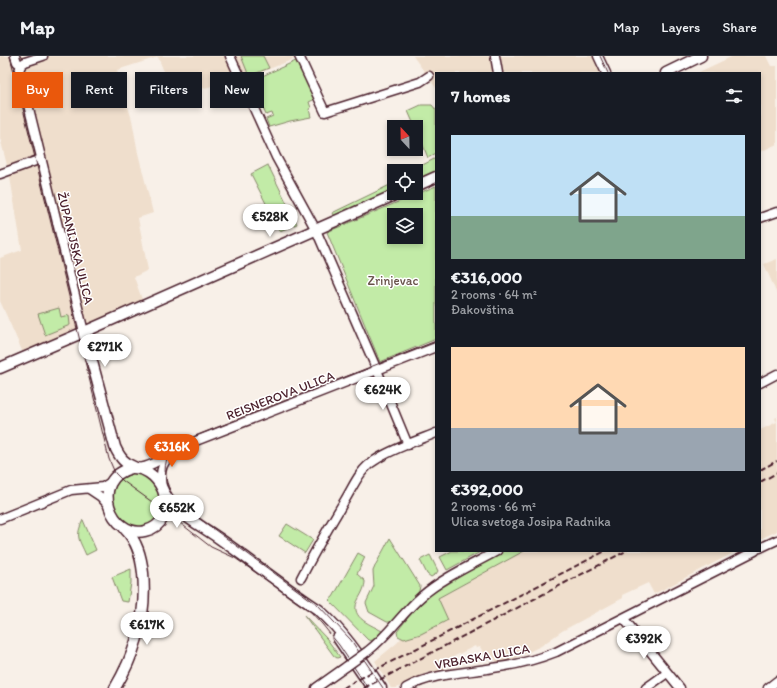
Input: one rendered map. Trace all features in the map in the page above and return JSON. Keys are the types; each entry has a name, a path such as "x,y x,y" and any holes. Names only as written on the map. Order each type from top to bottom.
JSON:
{"main road":[{"path":"668,72 701,56"},
{"path":"423,183 435,177"},
{"path":"0,368 387,198"},
{"name":"ŽUPANIJSKA ULICA","path":"84,332 115,447 121,459 127,465 136,468"},
{"name":"ŽUPANIJSKA ULICA","path":"112,480 116,465 115,447"},
{"path":"115,688 131,658 141,623 144,590 139,551 132,536 116,520 109,506 107,496 112,480 123,471 136,468 150,474 157,480 176,509 220,538 319,610 344,635 381,688"},
{"path":"160,522 166,510 166,502 163,491"},
{"path":"124,527 133,532 142,532 172,517 191,519"},
{"path":"139,551 142,540 150,529"},
{"path":"303,599 340,641 372,688"}],"street":[{"path":"15,56 17,62 21,65 24,62 43,56"},
{"path":"230,56 276,157 316,230 408,445"},
{"path":"299,56 325,112 420,82 429,76"},
{"path":"495,56 498,72"},
{"path":"598,56 606,72"},
{"name":"ŽUPANIJSKA ULICA","path":"21,65 20,76 84,332"},
{"path":"0,174 41,159"},
{"path":"761,218 777,212"},
{"name":"REISNEROVA ULICA","path":"136,468 153,464 178,448 435,347"},
{"path":"761,382 777,374"},
{"path":"301,578 327,529 360,475 374,461 435,433"},
{"path":"163,491 160,476 162,467 166,459 178,448"},
{"path":"0,519 71,490 103,487 112,480"},
{"path":"90,489 101,497 109,506"},
{"path":"761,548 777,540"},
{"path":"316,688 382,640 416,601 426,592 446,579 495,552"},
{"name":"VRBASKA ULICA","path":"406,688 434,677 513,665 541,658 624,619 753,552"},
{"path":"624,619 680,688"},
{"path":"646,688 667,673"},
{"path":"768,688 777,681"}],"shaded area":[{"path":"0,56 299,57 262,72 210,72 210,87 202,89 202,72 164,72 158,57 117,70 118,72 71,72 71,108 127,108 127,103 153,213 138,218 148,270 134,277 143,302 24,355 0,301 0,258 22,250 10,177 0,138"},
{"path":"413,56 595,56 603,72 435,72 435,87"},
{"path":"733,56 766,56 771,66 777,66 777,144 761,152 761,72 699,72"},
{"path":"777,259 777,294 764,264"},
{"path":"777,422 777,531 761,539 761,430"},
{"path":"522,552 735,552 654,594 648,583 622,595 623,598 562,631 541,646 514,659 497,663 493,656 486,657 480,647 476,648 475,646 443,662 447,669 427,673 397,688 391,688 375,661 397,643 423,612 438,598"}],"green space":[{"path":"241,56 263,56 269,68 259,72 247,72"},
{"path":"298,60 315,99 309,102 311,117 269,127 266,119 273,116 272,113 266,115 263,108 264,75"},
{"path":"421,105 432,105 435,109 435,154 428,158 423,145 423,120 412,120 408,111"},
{"path":"435,159 435,172 423,178 423,165"},
{"path":"268,165 297,224 280,231 251,174"},
{"path":"387,186 387,196 335,219 332,213"},
{"name":"Zrinjevac","path":"435,186 435,339 380,362 327,232 403,200 423,200 423,191"},
{"path":"59,308 61,317 69,315 70,325 45,335 38,314"},
{"path":"130,473 141,474 151,480 158,489 161,501 158,518 154,522 139,528 120,519 112,503 113,486 115,482"},
{"path":"83,520 96,550 86,555 79,538 79,530"},
{"path":"287,524 313,540 305,553 279,536"},
{"path":"390,538 420,586 419,591 394,620 387,622 369,612 366,603 374,586 373,571"},
{"path":"450,552 480,552 447,570 440,557"},
{"path":"500,552 522,552 438,598 448,620 421,634 404,639 398,636 397,632 418,606 433,593"},
{"path":"358,553 365,557 357,574 365,581 363,590 356,605 356,610 361,619 382,631 376,639 372,640 368,640 329,600 333,597"},
{"path":"430,555 438,571 431,577 427,574 420,560"},
{"path":"131,569 131,583 128,602 121,601 112,577"},
{"path":"304,615 327,639 340,657 337,658 334,656"}],"tram line":[{"path":"10,56 109,459 115,473 123,481 211,547 235,558 309,610 339,645 368,688"},
{"path":"600,56 608,72"},
{"path":"383,688 351,640 318,605 178,503 166,478 166,462 169,454 183,441 435,341"}],"railway":[{"path":"761,469 777,461"},
{"path":"761,481 777,473"},
{"path":"343,688 603,552"},
{"path":"364,688 624,552"}]}
